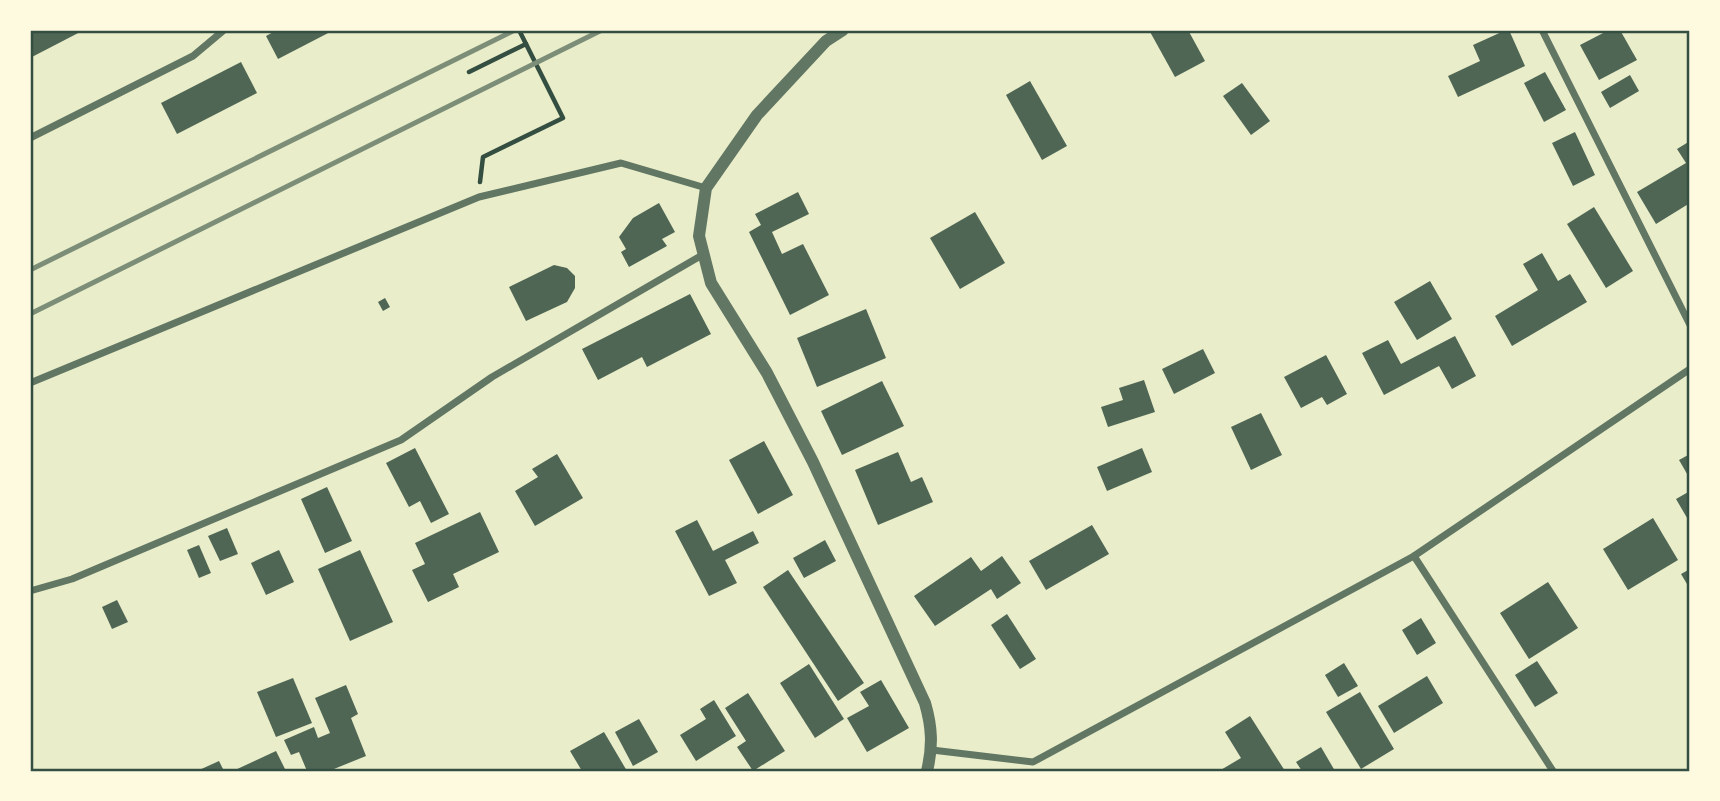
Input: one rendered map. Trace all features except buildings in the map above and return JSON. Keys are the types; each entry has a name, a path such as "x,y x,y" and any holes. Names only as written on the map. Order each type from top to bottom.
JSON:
{"street":[{"path":"30,138 192,56 224,30"},
{"path":"844,30 826,41 757,115 706,188 699,236 710,283 767,373 831,498 925,703 932,727 932,750 927,771"},
{"path":"1542,30 1690,325"},
{"path":"30,383 479,197 621,163 706,188"},
{"path":"30,591 72,579 401,440 492,376 704,254"},
{"path":"932,750 1033,762 1414,556 1690,369"},
{"path":"1414,556 1553,771"}],"path":[{"path":"483,157 563,118 519,30"},
{"path":"469,72 526,44"}],"railway":[{"path":"30,270 515,30"},
{"path":"30,314 602,30"}]}
